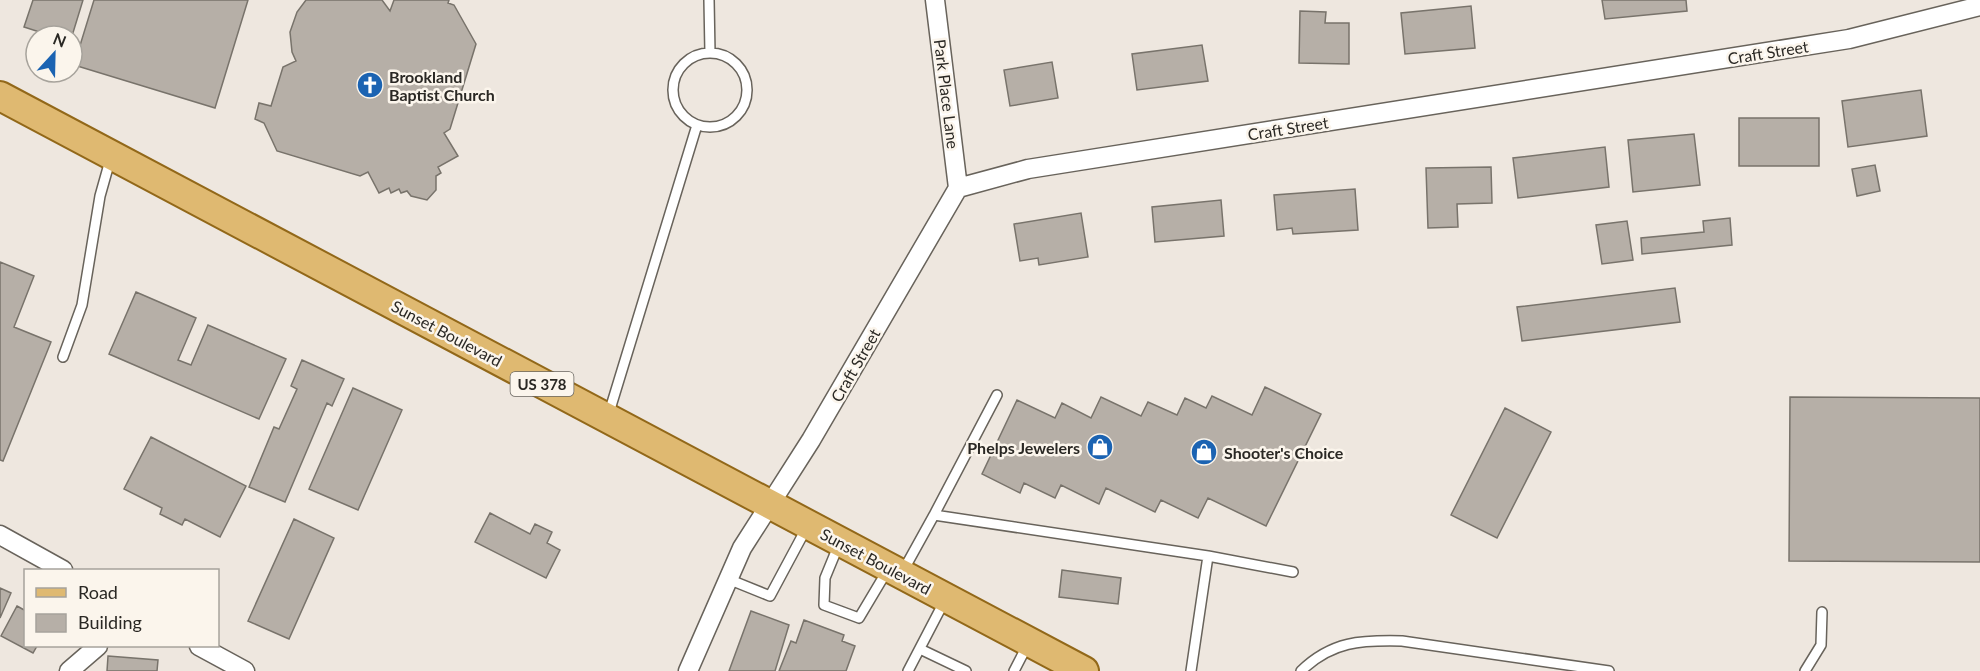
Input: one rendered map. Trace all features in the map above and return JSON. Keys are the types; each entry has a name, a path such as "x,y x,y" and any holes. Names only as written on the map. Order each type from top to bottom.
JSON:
{"main road":[{"name":"Sunset Boulevard","path":"0,96 1083,671"}],"street":[{"name":"Park Place Lane","path":"935,0 958,188"},
{"name":"Craft Street","path":"688,671 742,548 811,440 958,188 1028,170 1850,39 1980,6"},
{"path":"0,535 61,569"},
{"path":"69,671 96,647"},
{"path":"203,647 245,671"}],"lane":[{"path":"709,0 710,53"},
{"path":"710,53 723,55 734,62 746,81 747,93 745,104 739,114 720,126 708,127 697,125 686,118 678,108 673,96 673,83 678,71 686,62 697,55 710,53"},
{"path":"608,419 697,125"},
{"path":"63,357 82,306 100,196 111,155"},
{"path":"840,542 825,578 824,605 859,618 934,515 997,395"},
{"path":"934,515 1208,556 1293,572"},
{"path":"728,579 770,596 808,525"},
{"path":"1191,671 1208,556"},
{"path":"908,671 946,598"},
{"path":"1805,671 1821,645 1822,612"},
{"path":"1301,671 1315,657 1339,646 1369,640 1402,641 1553,667 1609,671"},
{"path":"1014,671 1029,642"},
{"path":"920,649 966,671"}],"building":[{"path":"33,0 83,0 76,24 25,24"},
{"path":"94,0 248,0 215,108 84,68 84,32"},
{"name":"Brookland Baptist Church","path":"306,0 382,0 390,11 394,0 449,0 448,3 454,5 476,44 450,129 444,133 458,156 438,167 441,173 436,176 436,190 427,200 411,196 407,191 401,193 399,189 391,193 389,188 379,193 368,172 360,176 277,151 264,123 255,119 259,103 271,106 283,67 296,61 292,52 290,32 297,12"},
{"path":"1602,0 1686,0 1687,11 1605,19"},
{"path":"1471,6 1475,48 1405,54 1401,13"},
{"path":"1300,11 1326,12 1325,23 1349,23 1349,64 1299,63"},
{"path":"1202,45 1208,81 1137,90 1132,54"},
{"path":"1052,62 1058,98 1010,106 1004,70"},
{"path":"1921,90 1927,136 1848,147 1842,101"},
{"path":"1739,118 1819,118 1819,166 1739,166"},
{"path":"1694,134 1700,185 1633,192 1628,140"},
{"path":"1605,147 1609,187 1518,198 1513,158"},
{"path":"1875,165 1880,191 1857,196 1852,169"},
{"path":"1491,167 1492,203 1457,204 1458,227 1428,228 1426,168"},
{"path":"1355,189 1358,230 1293,234 1292,228 1277,230 1274,195"},
{"path":"1221,200 1224,236 1155,242 1152,207"},
{"path":"1081,213 1088,257 1039,265 1038,258 1020,261 1014,224"},
{"path":"1730,218 1732,245 1642,254 1641,238 1704,232 1703,221"},
{"path":"1627,221 1633,260 1602,264 1596,225"},
{"path":"0,262 34,276 14,327 51,342 3,461 0,460"},
{"path":"1675,288 1680,322 1522,341 1517,307"},
{"path":"136,292 196,318 178,360 191,365 208,325 286,359 259,419 109,354"},
{"path":"302,360 344,379 332,406 327,403 285,502 249,487 274,427 279,429 297,389 291,386"},
{"path":"1265,387 1321,414 1266,526 1208,498 1198,518 1161,500 1155,512 1106,488 1099,504 1061,485 1055,498 1024,483 1020,493 982,474 1017,400 1055,418 1062,403 1091,418 1101,397 1141,416 1148,402 1177,415 1185,398 1206,408 1212,396 1252,415"},
{"path":"353,388 402,410 358,510 309,489"},
{"path":"1790,397 1980,398 1980,562 1789,561"},
{"path":"1505,408 1551,432 1497,538 1451,515"},
{"path":"151,437 246,486 220,537 185,519 182,525 160,514 162,508 124,489"},
{"path":"490,513 530,534 535,524 552,532 547,543 560,550 546,578 475,542"},
{"path":"294,519 334,538 289,639 248,621"},
{"path":"1062,570 1121,578 1118,604 1059,597"},
{"path":"0,588 11,593 0,618"},
{"path":"17,606 24,610 24,647 36,647 33,653 1,636"},
{"path":"751,611 789,625 775,671 729,671"},
{"path":"804,620 844,635 842,641 855,646 846,671 779,671 791,641 796,643"},
{"path":"108,656 158,660 157,671 107,671"}],"place":[{"name":"Brookland Baptist Church","path":"370,85"},
{"name":"Phelps Jewelers","path":"1100,447"},
{"name":"Shooter's Choice","path":"1204,452"}]}
